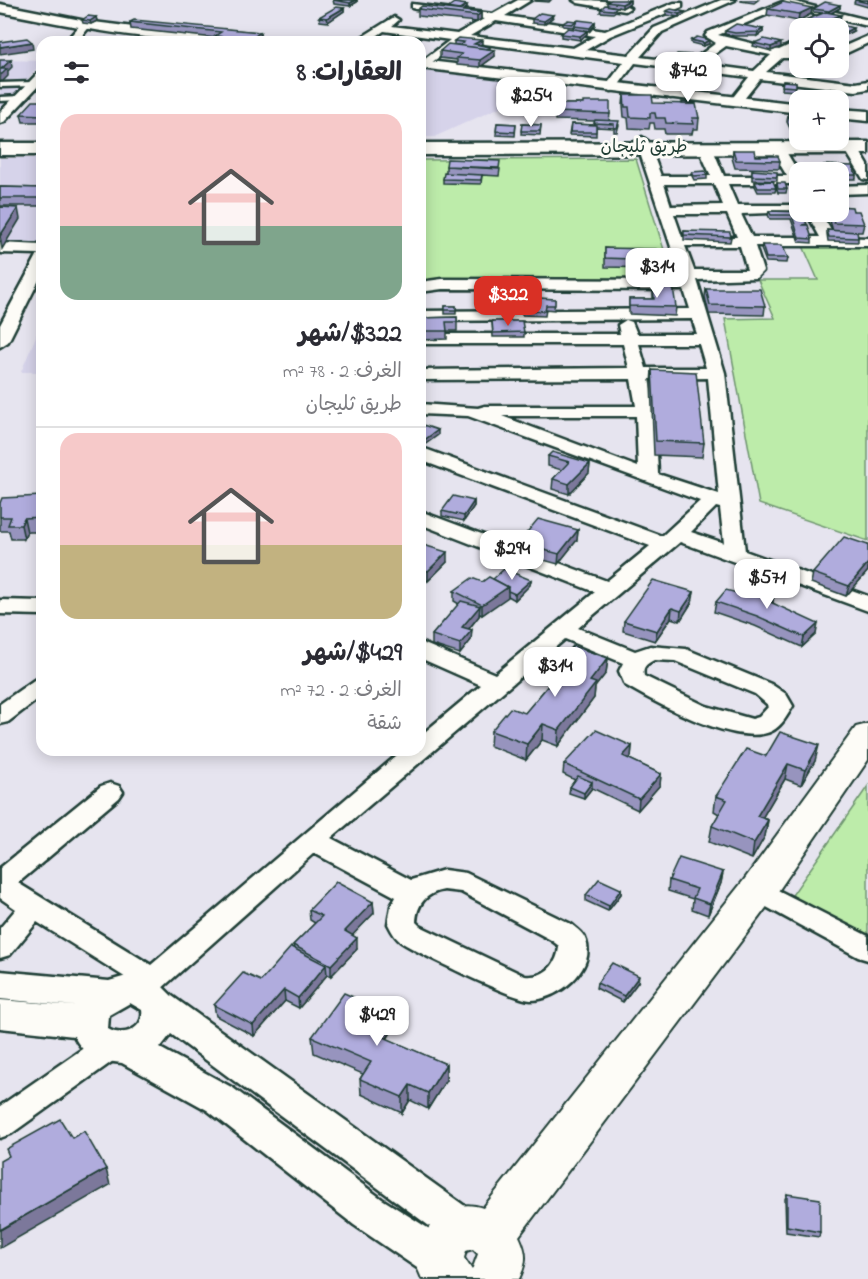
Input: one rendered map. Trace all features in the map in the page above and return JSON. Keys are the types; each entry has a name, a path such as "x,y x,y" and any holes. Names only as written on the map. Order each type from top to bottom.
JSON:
{"main road":[{"path":"0,142 36,142"},
{"name":"طريق ثليجان","path":"426,142 777,148 862,146"},
{"name":"طريق ثليجان","path":"426,151 638,146 862,146"},
{"path":"0,149 36,149"},
{"path":"454,1258 758,890 868,735"},
{"path":"454,1258 501,1245 504,1259 499,1272 492,1279"}],"street":[{"path":"370,36 426,0"},
{"path":"426,61 460,37 526,0"},
{"path":"578,0 625,8"},
{"path":"576,51 606,34 691,0"},
{"path":"611,87 658,30 730,0"},
{"path":"789,56 724,42 710,36 789,2 845,18"},
{"path":"609,18 631,5 664,11"},
{"path":"416,6 606,34"},
{"path":"0,8 86,25 173,36"},
{"path":"849,19 868,23"},
{"path":"76,36 86,25"},
{"path":"383,28 808,79 856,87 868,85"},
{"path":"849,48 868,39"},
{"path":"670,94 693,65 724,42"},
{"path":"736,101 757,73 778,53 789,48"},
{"path":"426,64 789,108"},
{"path":"0,119 36,81"},
{"path":"849,114 868,116"},
{"path":"638,146 656,180 689,280 716,373 721,502 735,554"},
{"path":"862,146 868,176"},
{"path":"426,286 442,284 689,280 754,274 746,241 705,147"},
{"path":"777,148 789,168"},
{"path":"656,180 789,183"},
{"path":"849,190 868,189"},
{"path":"666,210 789,209"},
{"path":"819,222 830,242"},
{"path":"676,241 868,242"},
{"path":"0,248 36,250"},
{"path":"0,342 36,270"},
{"path":"426,316 698,314"},
{"path":"622,315 640,372 646,411 648,477"},
{"path":"426,339 707,339"},
{"path":"426,375 716,373"},
{"path":"426,409 646,411"},
{"path":"470,411 721,502"},
{"path":"426,455 671,539 735,554 868,604"},
{"path":"426,744 671,539 721,502"},
{"path":"426,519 610,590"},
{"path":"0,607 36,608"},
{"path":"563,630 636,660 650,653 678,654 762,689 778,699 781,706 762,727 740,727 646,688 633,680 631,671 636,660"},
{"path":"426,652 498,684"},
{"path":"0,716 36,689"},
{"path":"0,1124 127,1013 312,840 412,756"},
{"path":"110,792 0,884 34,907 127,1013 220,1099 368,1212 454,1258"},
{"path":"312,840 412,893"},
{"path":"444,880 466,883 561,932 573,942 574,953 564,973 548,986 533,990 521,987 410,933 402,924 402,912 412,893 428,881 444,880"},
{"path":"758,890 868,949"},
{"path":"0,946 34,907"},
{"path":"0,985 127,1013 454,1258"},
{"path":"0,1014 127,1013"}],"lane":[{"path":"0,85 36,79"},
{"path":"0,99 21,99"}],"shaded area":[{"path":"0,60 36,61 36,69 14,97 0,109"},
{"path":"426,71 537,83 518,99 434,137 426,137"},
{"path":"0,158 36,158 36,245 0,246"},
{"path":"36,336 36,372 21,372"}],"green space":[{"path":"636,159 673,279 426,280 426,160"},
{"path":"803,246 868,246 868,541 759,504 725,319 775,318 758,280 818,280"},
{"path":"868,786 868,943 788,901"}],"building":[{"path":"333,0 356,0 350,3"},
{"path":"630,0 622,4 607,2"},
{"path":"783,2 812,8 799,14 768,9"},
{"path":"825,2 840,5 829,11 813,9"},
{"path":"454,3 467,5 459,10 447,8"},
{"path":"605,5 617,7 613,10 601,9"},
{"path":"422,6 481,13 477,16 418,9"},
{"path":"336,7 344,8 327,18 319,17"},
{"path":"671,9 685,12 679,14 666,11"},
{"path":"826,12 841,15 833,18 811,18"},
{"path":"540,13 553,15 544,21 532,19"},
{"path":"88,16 96,17 90,21 82,20"},
{"path":"134,20 260,32 255,36 215,36 221,32 130,22"},
{"path":"568,20 576,21 572,24 563,23"},
{"path":"578,20 595,22 590,28 574,26"},
{"path":"736,24 763,29 758,32 725,31"},
{"path":"568,28 587,31 580,36 561,34"},
{"path":"697,37 709,40 704,43 691,40"},
{"path":"27,38 32,42 0,47 0,42"},
{"path":"458,38 482,40 474,44 490,47 487,49 459,46 464,42 454,41"},
{"path":"764,39 781,43 771,47 754,43"},
{"path":"448,44 495,50 480,60 457,58 462,54 440,51"},
{"path":"677,54 692,55 688,60 674,59"},
{"path":"0,60 11,60 1,69 7,69 2,74 0,74"},
{"path":"783,81 796,82 796,87 782,86"},
{"path":"624,95 652,95 653,103 696,104 699,118 692,118 694,124 666,123 665,118 656,118 655,113 650,113 650,118 630,117 629,107 625,107"},
{"path":"33,101 36,101 36,115 21,114"},
{"path":"583,102 610,102 610,114 555,112 556,104 583,104"},
{"path":"595,120 619,121 617,128 614,128 614,124 594,123"},
{"path":"497,123 516,124 515,132 496,131"},
{"path":"522,124 541,125 540,131 521,131"},
{"path":"571,124 596,125 596,132 570,132"},
{"path":"733,150 755,150 756,156 778,156 780,161 736,160"},
{"path":"447,159 500,161 499,168 446,166"},
{"path":"849,166 853,166 856,175 849,175"},
{"path":"752,170 777,172 777,177 752,176"},
{"path":"705,171 707,175 694,176 692,172"},
{"path":"444,173 482,175 481,180 443,179"},
{"path":"773,181 776,188 758,188 755,182"},
{"path":"777,183 785,183 787,189 778,189"},
{"path":"0,187 36,188 36,198 0,198"},
{"path":"0,207 18,208 0,236"},
{"path":"849,207 852,207 853,211 859,211 864,224 834,223 849,222"},
{"path":"769,211 789,212 789,215 771,215"},
{"path":"794,222 806,222 807,224 802,225 808,225 812,239 799,238"},
{"path":"827,230 857,232 858,238 829,237"},
{"path":"684,231 730,232 731,237 684,235"},
{"path":"762,245 782,245 788,258 766,258"},
{"path":"605,248 656,249 657,260 605,258"},
{"path":"653,286 673,287 676,307 629,306 629,299 654,299"},
{"path":"706,289 760,289 765,306 710,305"},
{"path":"524,297 555,299 555,305 546,305 545,311 522,310"},
{"path":"445,306 456,306 456,310 445,310"},
{"path":"457,317 457,322 446,322 447,331 426,331 426,318"},
{"path":"492,321 522,321 524,332 493,333"},
{"path":"652,370 696,372 704,443 656,441"},
{"path":"426,426 438,430 426,439"},
{"path":"552,452 590,463 569,484 553,479 569,462 548,456"},
{"path":"36,496 36,517 24,518 21,525 8,525 11,517 0,517 2,498"},
{"path":"453,496 474,501 464,516 442,511"},
{"path":"538,519 578,530 559,554 518,543"},
{"path":"844,537 868,545 868,563 849,586 813,573"},
{"path":"426,546 447,552 426,570"},
{"path":"504,569 531,580 515,594 508,591 508,587 493,579"},
{"path":"489,577 508,587 482,605 454,591 472,578 482,582"},
{"path":"653,580 694,592 681,611 672,608 657,631 624,621"},
{"path":"742,587 763,594 766,590 774,593 768,601 818,624 804,637 757,616 716,602 726,590 737,593"},
{"path":"461,601 480,606 462,627 472,630 460,644 432,635"},
{"path":"573,646 608,658 590,681 596,683 559,730 543,724 527,744 491,731 510,708 525,713 563,668 557,666"},
{"path":"596,730 632,746 623,756 661,774 639,799 564,764"},
{"path":"780,732 819,745 805,770 788,764 757,816 768,820 754,843 712,826 727,800 716,796 746,749 766,756"},
{"path":"578,776 592,782 584,793 570,787"},
{"path":"679,858 723,872 710,904 693,898 697,889 669,880"},
{"path":"599,879 621,889 609,906 586,895"},
{"path":"336,882 373,902 345,931 357,938 331,965 293,945 322,916 309,910"},
{"path":"291,947 326,965 298,998 284,990 253,1025 214,1005 243,973 261,981"},
{"path":"612,963 639,976 624,996 597,983"},
{"path":"344,993 393,1014 379,1035 446,1064 428,1093 410,1085 402,1097 360,1079 371,1062 312,1037"},
{"path":"60,1119 72,1138 84,1131 106,1169 0,1230 0,1161 9,1156 6,1149"},
{"path":"787,1194 820,1199 820,1232 787,1226"}]}
